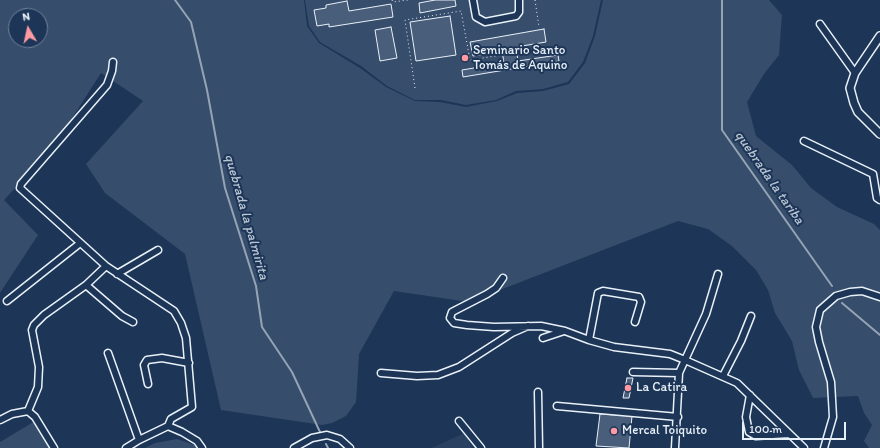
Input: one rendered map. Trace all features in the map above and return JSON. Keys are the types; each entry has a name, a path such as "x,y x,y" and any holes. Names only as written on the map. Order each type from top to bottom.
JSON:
{"street":[{"path":"473,0 476,17 485,22 516,16 519,12 520,0"},
{"path":"820,24 855,73"},
{"path":"880,36 855,73 850,88 858,112 880,134"},
{"path":"113,62 112,71 107,85 21,184 20,188 106,266 174,311 181,323 186,338 192,407 171,419 168,426 126,448"},
{"path":"804,141 872,174 877,198 880,200"},
{"path":"7,302 80,244"},
{"path":"117,274 158,250"},
{"path":"28,411 38,387 39,367 32,330 44,315 86,285 106,266"},
{"path":"675,448 678,418 679,374 706,314 718,274"},
{"path":"503,278 496,288 452,312 450,318 454,322 467,325 494,327 529,325 565,331 614,347 670,354 738,383 804,448"},
{"path":"86,285 122,316 133,322"},
{"path":"589,340 598,293 603,291 639,297 641,302 635,322"},
{"path":"824,448 833,417 831,382 816,327 820,310 836,296 850,292 862,291 880,297"},
{"path":"723,376 741,342 751,316"},
{"path":"381,373 417,376 438,374 459,366 512,333 529,325"},
{"path":"543,338 565,331"},
{"path":"108,353 139,440"},
{"path":"148,384 144,365 147,360 162,358 189,363"},
{"path":"633,372 679,374"},
{"path":"538,392 539,448"},
{"path":"750,395 746,417 749,432 756,436 789,434"},
{"path":"557,406 678,418"},
{"path":"0,420 12,414 28,411"},
{"path":"28,411 35,417 54,448"},
{"path":"459,421 481,448"},
{"path":"168,426 197,441 202,448"},
{"path":"294,448 312,438 327,435 340,439 350,448"}],"path":[{"path":"392,0 393,2 408,0"},
{"path":"535,0 539,27"},
{"path":"415,88 405,20 461,11 470,60 502,55"}],"shaded area":[{"path":"0,0 304,0 307,26 319,43 360,68 386,87 415,101 440,102 466,107 497,101 517,93 543,91 569,84 585,63 595,36 603,0 769,0 782,15 779,55 764,74 747,102 756,136 792,165 811,188 837,207 874,224 880,230 880,448 869,448 864,441 872,425 864,413 858,396 813,398 799,370 792,341 775,313 768,290 756,270 732,246 708,229 678,221 469,302 394,291 359,354 356,402 346,416 332,423 322,425 221,410 185,254 105,193 86,164 143,101 101,73 53,148 4,200 38,235 0,293"},
{"name":"Seminario Santo Tomás de Aquino","path":"305,0 601,0 593,36 583,62 568,82 543,89 516,91 496,100 466,105 441,100 415,100 387,86 361,66 320,42 309,26"},
{"path":"35,421 53,448 0,448 0,442"},
{"path":"465,433 472,448 431,448"},
{"path":"177,439 203,448 145,448 155,443"}],"building":[{"path":"435,0 455,0 456,6 420,13 419,3"},
{"path":"347,1 349,11 391,4 393,17 329,27 329,24 317,26 314,10 326,8 326,5"},
{"path":"450,16 456,55 416,61 410,22"},
{"path":"391,27 397,58 380,61 375,30"},
{"path":"544,29 546,42 516,47 518,61 558,55 559,61 463,77 462,70 504,63 502,51 473,56 470,42"},
{"name":"La Catira","path":"627,378 633,378 629,398 623,398"},
{"name":"Mercal Toiquito","path":"600,414 632,416 629,448 596,446"}],"waterway":[{"name":"quebrada la palmirita","path":"175,0 191,22 207,90 225,188 256,286 262,327 292,372 320,432"},
{"name":"quebrada la tariba","path":"722,0 722,130 832,286"},
{"name":"quebrada la tariba","path":"842,303 880,335"},
{"name":"quebrada la palmirita","path":"326,444 328,448"}],"place":[{"name":"Seminario Santo Tomás de Aquino","path":"465,58"},
{"name":"La Catira","path":"628,388"},
{"name":"Mercal Toiquito","path":"614,431"}]}
